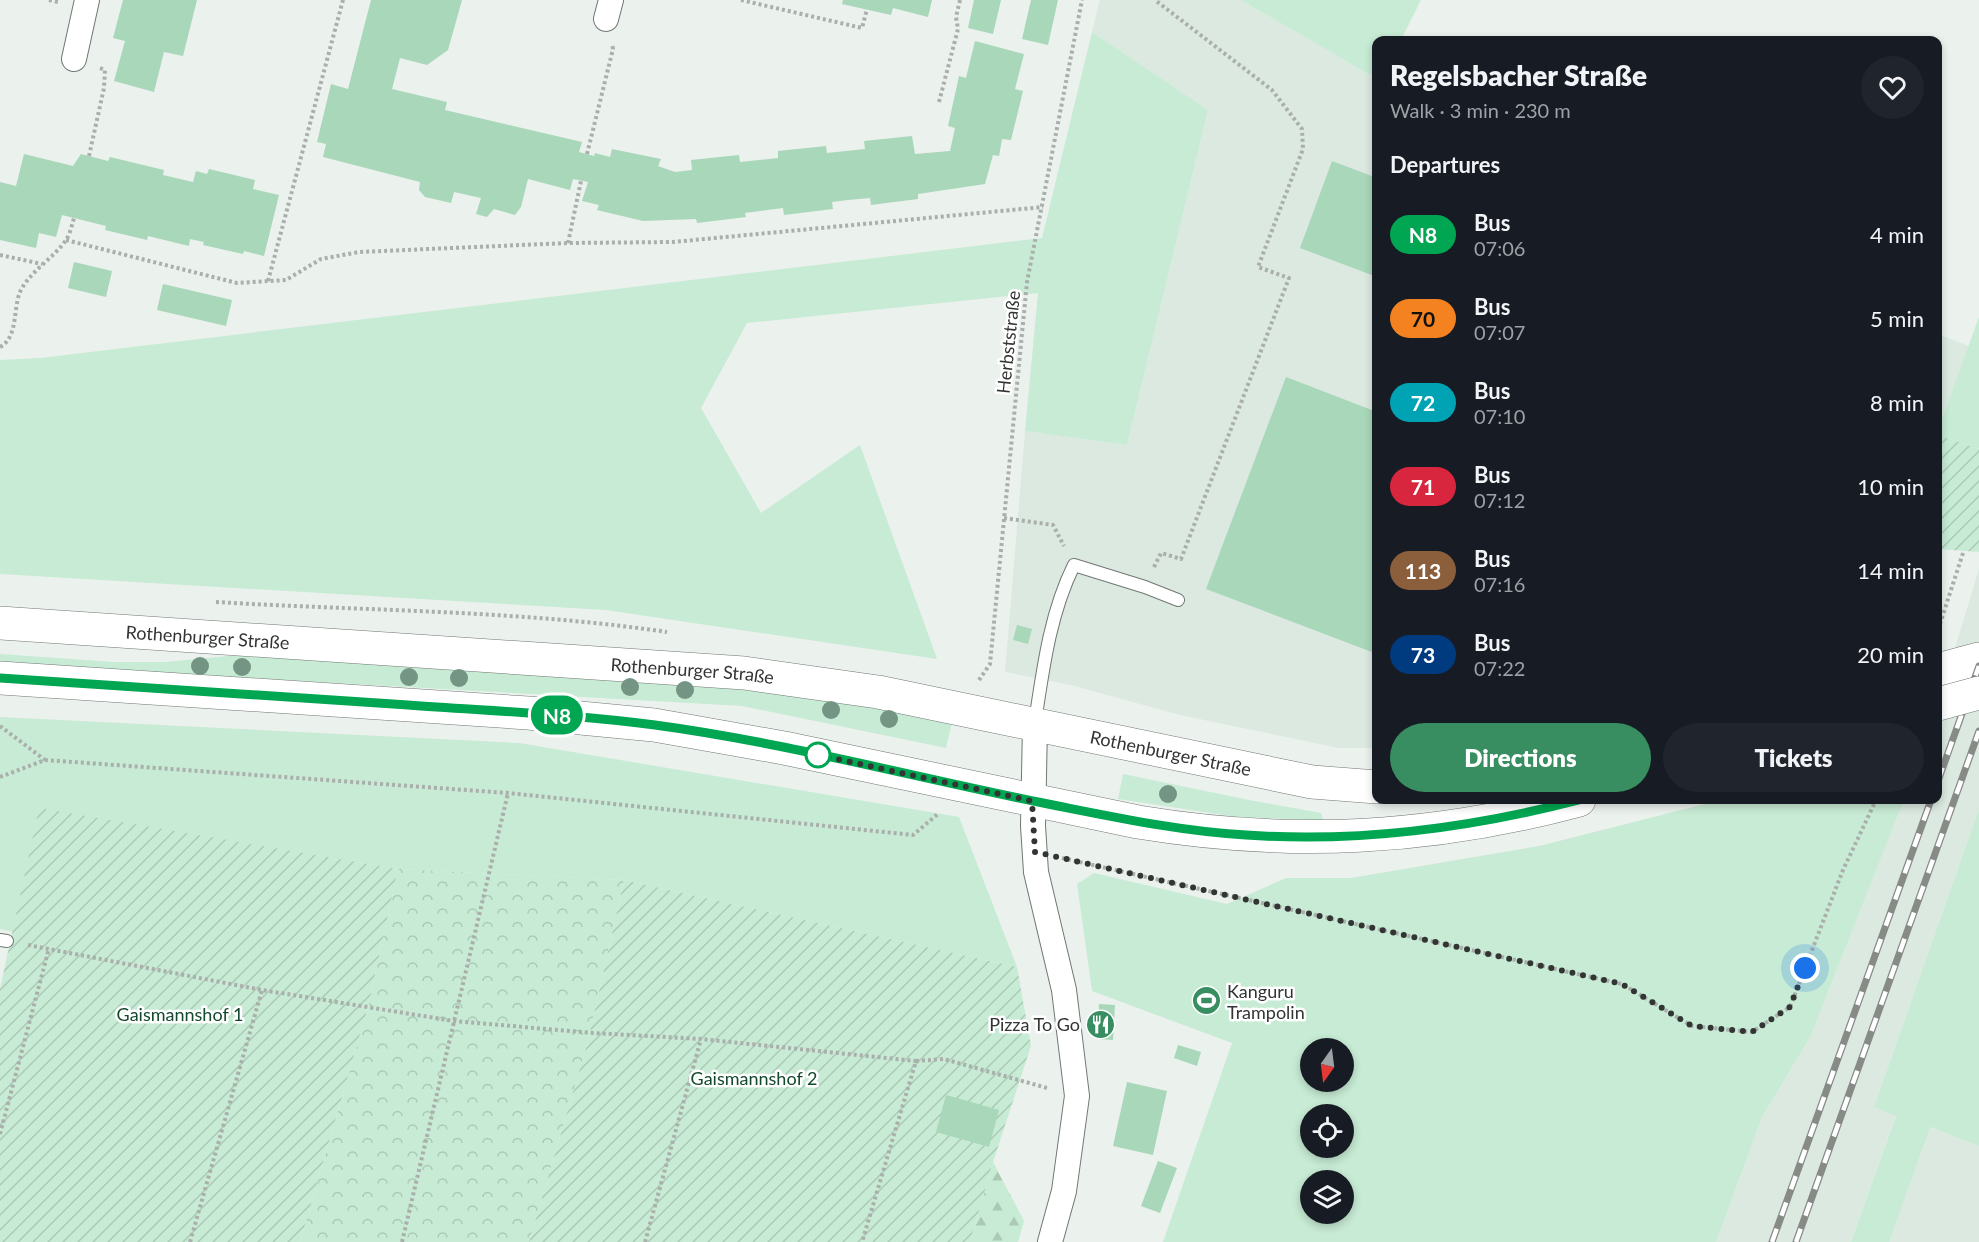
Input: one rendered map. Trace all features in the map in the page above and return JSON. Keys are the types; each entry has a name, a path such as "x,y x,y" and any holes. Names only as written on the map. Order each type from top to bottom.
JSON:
{"main road":[{"name":"Rothenburger Straße","path":"0,624 734,672 878,692 1312,782 1372,787"},
{"path":"1942,669 1979,659"},
{"path":"0,678 612,720 693,730 1032,801 1197,831 1308,838 1370,836 1436,830 1562,804"},
{"path":"1942,703 1979,693"}],"street":[{"path":"74,58 87,0"},
{"path":"1035,724 1032,801 1036,872 1064,990 1077,1096 1064,1191 1050,1242"}],"lane":[{"path":"1035,724 1056,612 1064,586 1074,566 1145,587 1179,600"}],"path":[{"path":"268,281 343,0"},
{"path":"741,0 758,2 862,28 867,9"},
{"path":"939,102 958,29 956,17 960,0"},
{"name":"Herbststraße","path":"975,685 990,664 1027,282 1082,0"},
{"path":"1145,587 1161,553 1181,559 1289,278 1258,267 1303,149 1302,129 1272,90 1155,0"},
{"path":"587,154 613,49 608,10"},
{"path":"74,58 105,70 104,88 89,156"},
{"path":"568,243 581,181"},
{"path":"66,240 237,283 286,280 321,259 359,252 568,243 673,242 1043,207"},
{"path":"0,347 5,345 10,336 20,292 42,264 66,240 74,218"},
{"path":"0,255 42,264"},
{"path":"1004,518 1053,525 1074,566"},
{"path":"1942,618 1963,553"},
{"path":"0,726 45,760"},
{"path":"0,777 45,760 508,793 913,835 940,812"},
{"path":"402,1242 508,793"},
{"path":"1035,852 1622,984 1692,1026 1752,1032 1790,1007 1843,870 1874,804"},
{"path":"4,940 262,990 454,1021 593,1033 701,1039 916,1061 944,1059 1077,1096"},
{"path":"0,1134 49,948"},
{"path":"190,1242 262,990"},
{"path":"645,1242 701,1039"},
{"path":"862,1242 916,1061"}],"shaded area":[{"path":"1100,0 1241,0 1372,76 1372,748 1339,748 1180,715 1071,685 1005,672 1025,431 1127,445 1208,110 1092,32"},
{"path":"1942,336 1969,346 1942,419"},
{"path":"1979,569 1979,809 1874,1107 1896,1115 1851,1242 1716,1242 1762,1117 1810,1037 1902,804 1942,804 1942,691"},
{"path":"1929,1127 1979,1146 1979,1242 1889,1242"}],"green space":[{"path":"1241,0 1421,0 1403,36 1372,36 1372,76"},
{"path":"1092,32 1208,110 1127,445 1025,431 1038,293 747,323 701,408 761,513 860,445 937,659 606,610 0,574 0,360 40,358 1042,238"},
{"path":"1979,317 1979,449 1942,436 1942,419"},
{"path":"1942,436 1979,449 1979,552 1942,549"},
{"path":"0,654 114,662 166,662 239,655 726,686 821,698 952,722 946,748 742,706 0,664"},
{"path":"0,717 519,743 959,817 1017,967 624,880 398,869 39,809 13,932 0,929"},
{"path":"1123,774 1321,813 1323,820 1237,817 1118,799"},
{"path":"1705,804 1902,804 1810,1037 1762,1117 1716,1242 1163,1242 1232,1043 1092,991 1077,884 1094,873 1227,904 1286,878 1351,878 1539,846"},
{"name":"Gaismannshof 1","path":"39,808 398,869 368,1007 300,1242 0,1242 0,989"},
{"path":"1979,809 1979,1146 1930,1127 1889,1242 1851,1242 1896,1116 1874,1107"},
{"path":"398,869 624,880 588,1041 529,1242 300,1242 368,1007"},
{"name":"Gaismannshof 2","path":"624,880 1017,967 1031,1046 993,1162 970,1242 529,1242 588,1041"},
{"path":"993,1162 1024,1221 1018,1242 970,1242"}],"building":[{"path":"123,0 197,0 183,56 164,52 154,92 114,81 125,41 113,38"},
{"path":"371,0 462,0 448,50 427,65 400,58 392,89 447,102 445,110 582,142 579,152 594,156 595,153 610,157 612,149 661,159 658,166 675,172 692,170 691,160 739,155 740,162 778,158 778,151 826,146 827,153 865,149 864,141 912,136 915,154 950,151 955,128 948,126 959,76 966,78 975,41 1024,54 1015,89 1023,91 1011,140 1002,139 999,156 993,155 985,184 918,194 918,199 871,205 870,198 848,200 832,202 833,209 784,215 783,208 745,213 746,217 697,223 696,219 643,221 597,210 599,205 582,201 588,182 573,179 570,190 528,179 521,207 515,215 494,209 487,217 476,214 481,198 454,192 451,203 425,197 419,190 420,182 323,157 326,144 317,142 331,84 348,89"},
{"path":"843,0 932,0 928,17 893,8 891,15 842,4"},
{"path":"974,0 1001,0 993,34 968,28"},
{"path":"1031,0 1058,0 1048,45 1022,39"},
{"path":"24,154 73,166 81,154 108,161 110,157 164,170 163,175 193,182 196,171 207,174 209,169 255,180 253,189 279,195 264,256 203,245 204,242 190,239 189,246 148,236 147,240 105,230 106,226 62,215 56,237 39,233 36,248 0,240 0,182 16,186"},
{"path":"1332,161 1372,176 1372,275 1300,248"},
{"path":"74,262 112,271 106,297 68,288"},
{"path":"163,284 232,300 226,326 157,310"},
{"path":"1286,377 1372,410 1372,652 1206,589"},
{"path":"1017,625 1032,629 1028,644 1013,640"},
{"path":"1099,1004 1115,1005 1113,1040 1097,1039"},
{"path":"1178,1045 1201,1052 1197,1066 1174,1058"},
{"path":"1127,1082 1167,1091 1153,1155 1113,1146"},
{"path":"946,1095 999,1110 989,1147 936,1132"},
{"path":"1158,1161 1177,1168 1160,1213 1141,1206"}],"railway":[{"path":"1942,770 1979,666"},
{"path":"1796,1242 1979,731"},
{"path":"1772,1242 1930,804"}],"bus line":[{"name":"N8","path":"0,678 549,714 654,725 784,748 1138,822 1234,835 1308,838 1436,830 1562,804"}],"place":[{"name":"Kanguru Trampolin","path":"1206,1001"},
{"name":"Pizza To Go","path":"1101,1024"}],"route":[{"path":"818,755 1032,801 1035,852 1622,984 1692,1026 1752,1032 1790,1007 1805,968"}]}
